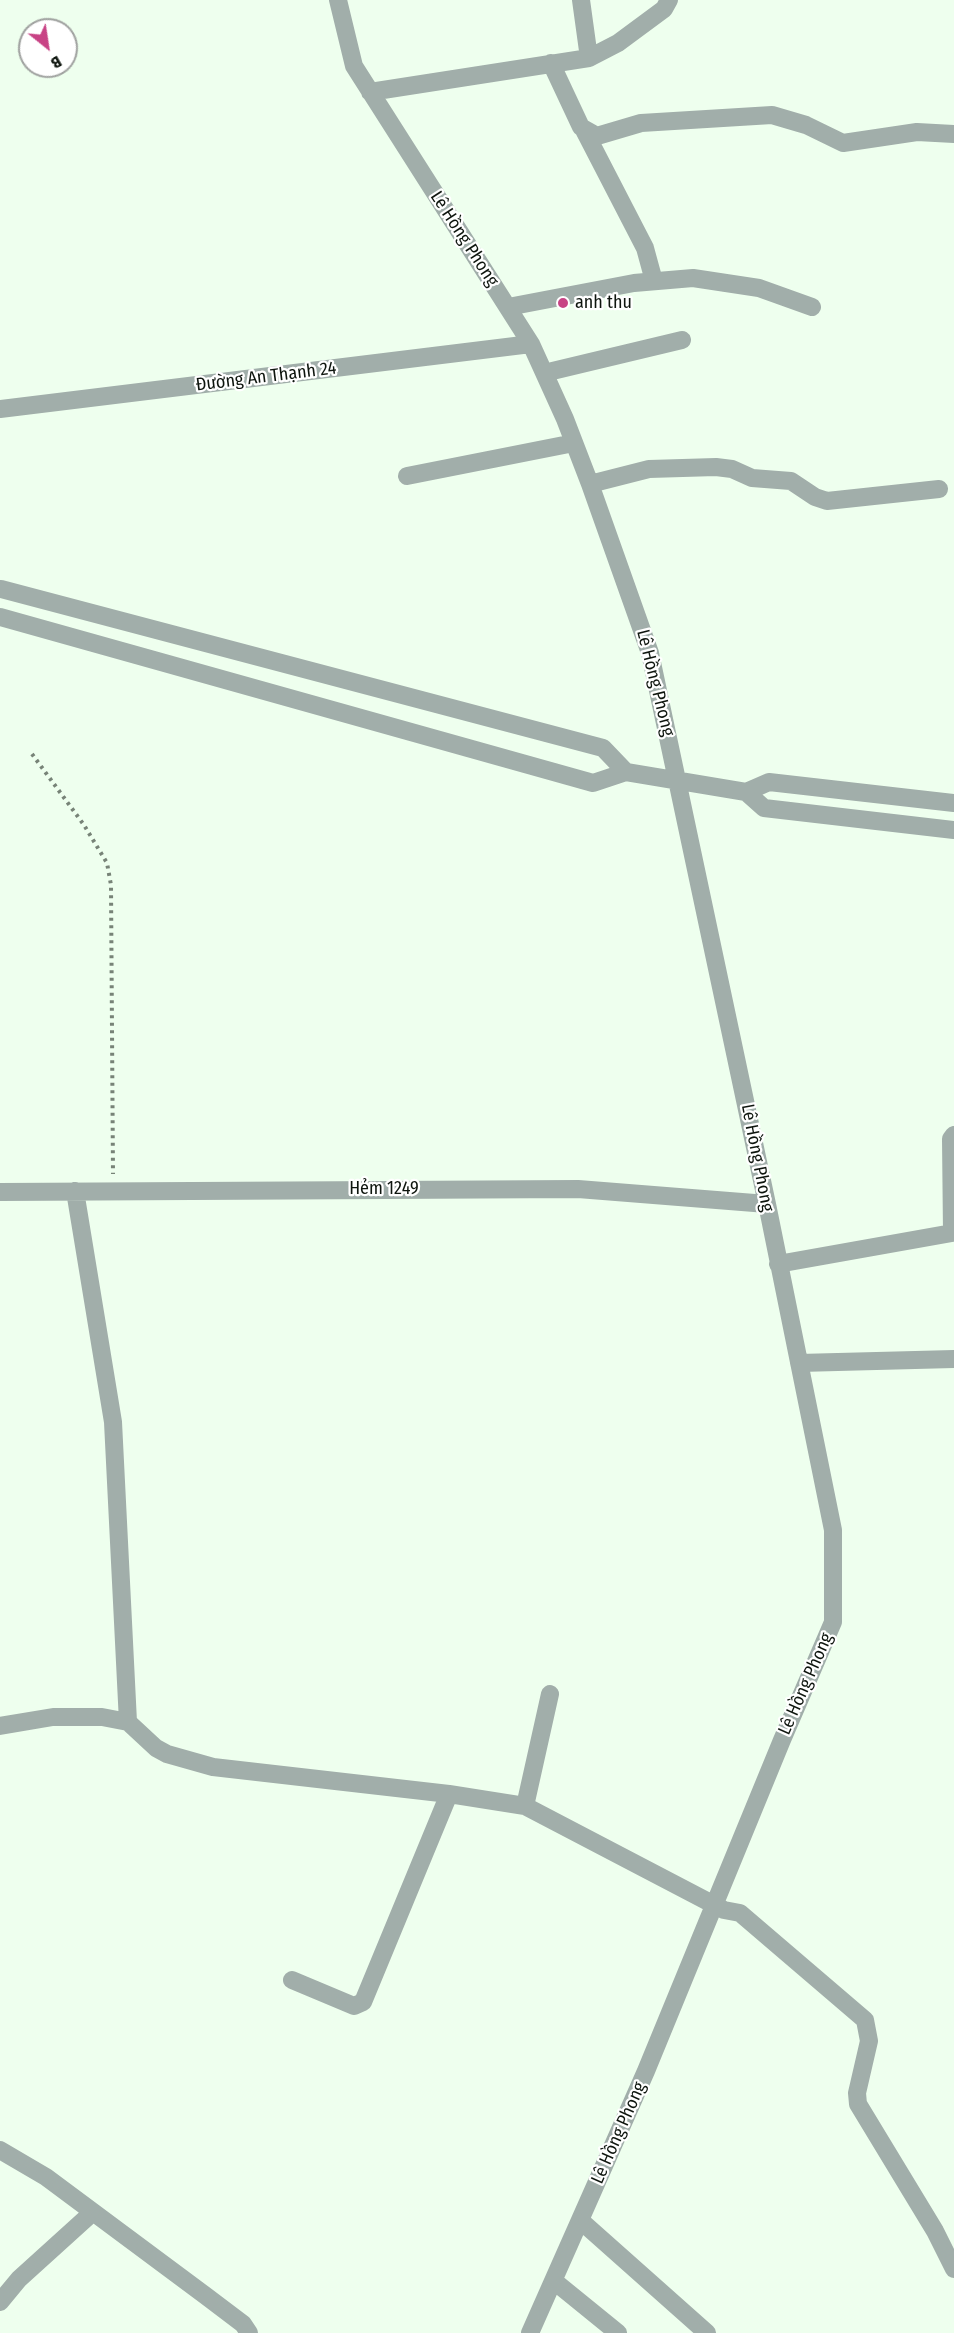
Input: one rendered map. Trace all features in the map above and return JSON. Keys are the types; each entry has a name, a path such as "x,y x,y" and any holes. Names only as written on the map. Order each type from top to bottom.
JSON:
{"street":[{"name":"Lê Hồng Phong","path":"338,0 354,66 531,344 590,484 650,653 767,1204 833,1530 834,1622 714,1903 646,2071 530,2333"},
{"path":"581,0 589,58"},
{"path":"370,92 589,58 618,43 664,9 669,0"},
{"path":"551,63 645,248 654,281"},
{"path":"583,128 597,136 641,123 772,115 806,125 843,143 917,132 954,134"},
{"path":"508,307 570,294 654,281 693,278 759,288 812,307"},
{"path":"544,373 682,340"},
{"name":"Đường An Thạnh 24","path":"0,409 531,344"},
{"path":"408,476 574,444"},
{"path":"590,484 649,469 716,467 732,469 752,478 791,481 815,497 827,501 939,489"},
{"path":"1,589 603,748 626,772"},
{"path":"0,617 592,783 626,772 679,783 746,792 769,782 954,803"},
{"path":"271,693 278,662"},
{"path":"746,792 764,808 954,830"},
{"path":"778,1264 952,1233 951,1139 954,1135"},
{"name":"Hẻm 1249","path":"0,1192 578,1189 767,1204"},
{"path":"75,1191 113,1422 128,1722"},
{"path":"799,1363 954,1359"},
{"path":"525,1806 550,1694"},
{"path":"0,1726 53,1717 102,1717 128,1722 147,1740 167,1754 213,1767 449,1794 525,1806 724,1910 740,1913 755,1923 865,2020 869,2041 857,2093 858,2104 935,2231 954,2269"},
{"path":"292,1980 354,2007 363,2002 449,1794"},
{"path":"0,2150 46,2177 243,2324 249,2333"},
{"path":"0,2302 19,2279 93,2212"},
{"path":"581,2221 707,2333"},
{"path":"554,2281 618,2333"}],"path":[{"path":"32,754 107,863 111,885 113,1191"}],"place":[{"name":"anh thu","path":"563,303"}]}
